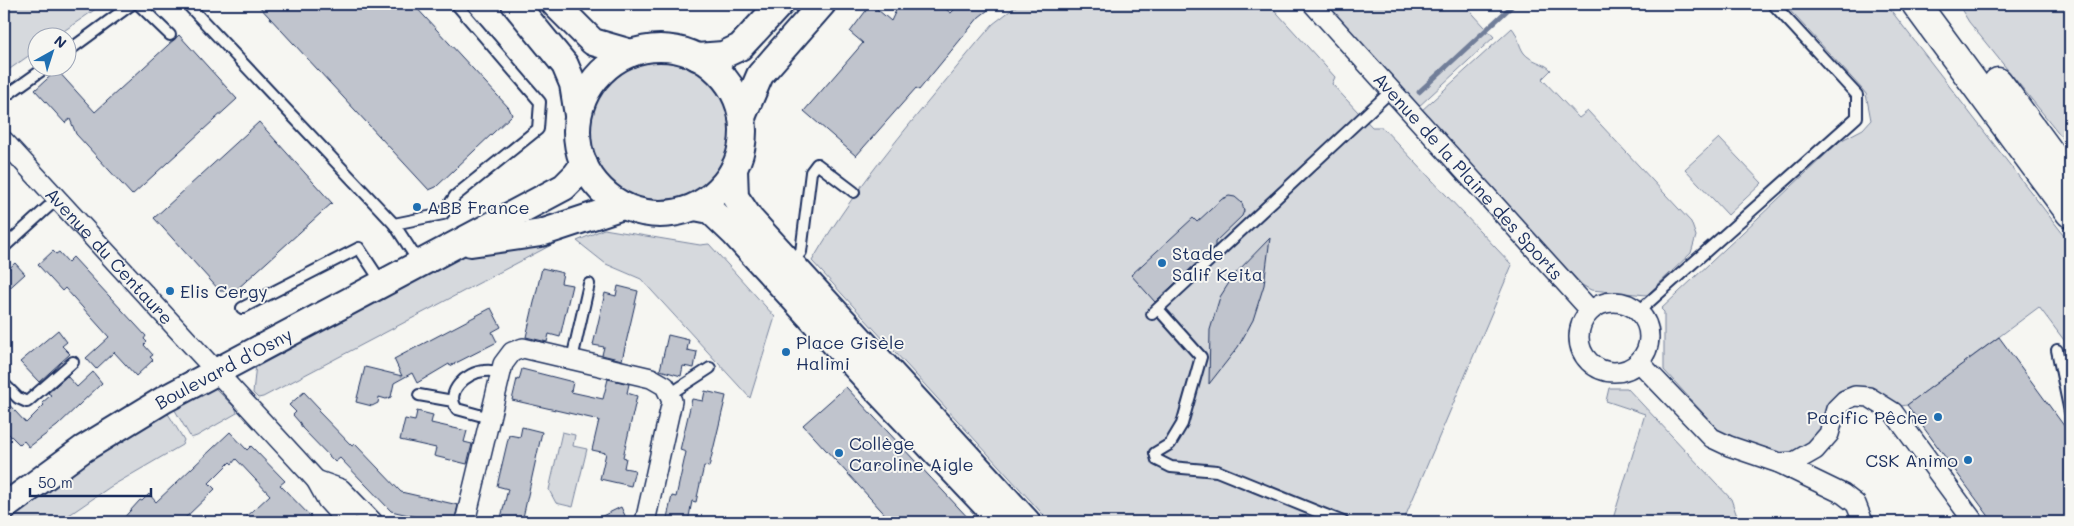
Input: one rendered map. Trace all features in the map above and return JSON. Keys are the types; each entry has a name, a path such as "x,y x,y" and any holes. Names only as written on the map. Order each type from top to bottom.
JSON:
{"highway":[{"path":"1916,4 2070,213"},
{"path":"1938,4 2070,180"}],"main road":[{"path":"515,4 557,52 567,69 573,84 578,116 577,140 584,164 600,188 624,206 643,212 664,214 695,207 720,189 734,169"},
{"path":"555,4 593,42 631,53"},
{"path":"578,116 588,90 598,76 611,64 631,53 646,49 667,48 697,57 723,56 740,47 780,4"},
{"path":"742,117 760,76 822,4"},
{"path":"697,57 715,70 730,86 742,117 743,140 734,169 733,190 738,204 1027,522"},
{"name":"Boulevard d'Osny","path":"4,507 83,449 214,371 564,187 584,164"},
{"name":"Boulevard d'Osny","path":"454,246 541,233 624,206"},
{"path":"695,207 710,210 734,233 878,391 1002,522"}],"street":[{"name":"Avenue de la Plaine des Sports","path":"1304,4 1347,44"},
{"name":"Avenue de la Plaine des Sports","path":"1313,4 1347,44 1590,310"},
{"name":"Avenue du Centaure","path":"4,141 316,480"},
{"path":"1620,301 1639,312 1646,320 1649,342 1639,362 1633,367 1617,372 1609,372 1591,364 1583,354 1579,337 1582,320 1590,310 1599,304 1620,301"},
{"path":"465,522 500,373 506,358 520,348 655,379 666,386 672,402 645,522"},
{"path":"1639,362 1712,438 1779,463 1844,494 1856,504 1863,522"},
{"path":"1779,463 1794,462 1815,450 1829,434 1836,409 1845,400 1855,396 1869,398 1893,412 1974,522"},
{"path":"316,480 326,500 346,522"},
{"path":"316,480 341,489 373,522"}],"lane":[{"path":"78,44 132,4"},
{"path":"138,4 170,35"},
{"path":"394,224 443,214 455,196 538,129 540,102 456,4"},
{"path":"1639,312 1858,116 1857,95 1773,4"},
{"path":"190,7 394,224 420,264"},
{"path":"4,97 31,78"},
{"path":"1344,522 1217,470 1171,467 1156,460 1155,453 1170,444 1182,424 1201,356 1155,311 1391,91"},
{"path":"791,262 801,252 811,172 818,164 854,192"},
{"path":"4,247 57,199"},
{"path":"242,308 359,248 382,284"},
{"path":"572,359 589,284"},
{"path":"2057,350 2070,412"},
{"path":"4,384 18,398 27,402 72,362"},
{"path":"670,394 710,368"},
{"path":"453,401 458,386 468,377 483,371 500,373"},
{"path":"419,395 453,401 459,411 490,418"}],"shaded area":[{"path":"4,4 103,4 68,28 28,28 28,56 4,73"},
{"name":"Stade Salif Keita","path":"1019,4 1269,4 1335,77 1332,84 1372,127 1382,127 1512,265 1403,522 1050,522 812,261 850,202 892,146 993,24"},
{"path":"1322,4 1464,4 1494,37 1417,108"},
{"path":"1784,4 1886,4 2070,243 2070,348 2039,307 1907,405 1895,407 1860,391 1820,436 1800,453 1780,454 1723,435 1664,370 1664,312 1661,309 1840,141 1863,129 1871,120 1866,94"},
{"path":"1958,4 2070,4 2070,147 1969,22"},
{"path":"1512,28 1524,53 1551,70 1542,79 1579,118 1588,111 1691,222 1696,236 1691,253 1647,295 1591,290 1582,285 1421,111"},
{"path":"660,59 687,65 700,71 711,80 720,91 726,104 732,131 726,158 720,171 711,182 700,191 687,197 660,203 633,197 620,191 609,182 600,171 594,158 588,131 594,104 600,91 609,80 620,71 633,65"},
{"path":"1719,138 1762,183 1728,215 1685,169"},
{"path":"604,229 700,245 709,244 775,317 750,398 641,279 606,264 577,241"},
{"path":"574,233 263,397 258,398 253,393 256,364 468,251"},
{"path":"214,387 236,409 237,413 191,438 172,405"},
{"path":"1609,388 1627,388 1731,499 1739,522 1612,522 1645,414 1606,401"},
{"path":"167,412 184,440 182,445 110,487 59,522 4,522 4,517 24,501"},
{"path":"562,432 575,435 573,446 587,449 573,507 556,503 549,490"}],"building":[{"path":"257,4 413,4 509,108 512,115 436,187 429,190"},
{"path":"871,4 891,21 899,4 939,4 951,13 960,4 996,4 979,17 919,90 916,88 856,156 804,111 863,43 850,32"},
{"path":"179,35 237,99 132,195 76,134 70,119 65,123 35,90 48,78 64,78 95,112"},
{"path":"259,122 332,203 235,291 220,291 154,218"},
{"path":"1229,196 1235,197 1242,203 1244,211 1242,216 1215,242 1215,246 1155,302 1131,275 1193,218 1197,222 1222,199"},
{"path":"1270,238 1264,285 1253,320 1238,347 1209,384 1210,330 1220,297 1234,275"},
{"path":"53,251 56,254 59,252 68,262 73,257 146,336 144,339 147,342 144,345 153,355 150,357 153,360 136,376 114,352 96,369 86,358 109,337 65,288 62,291 38,265"},
{"path":"15,263 25,274 4,293 4,273"},
{"path":"542,268 563,273 561,283 572,285 560,337 549,334 547,342 526,337"},
{"path":"618,286 638,291 622,360 602,355 604,347 593,345 605,293 616,296"},
{"path":"491,308 501,327 492,332 497,342 450,366 449,364 417,383 412,373 394,383 391,397 386,399 379,397 378,403 372,406 356,402 365,367 402,376 394,359"},
{"path":"58,330 67,342 62,346 70,354 39,382 20,362"},
{"path":"668,335 689,340 687,350 697,352 694,368 683,366 681,376 660,370"},
{"path":"1999,337 2070,434 2070,522 1993,522 1907,405"},
{"path":"522,369 573,382 571,392 603,399 608,379 629,384 627,393 637,396 623,457 626,458 624,468 635,470 631,486 600,479 606,453 592,450 599,420 512,400 517,379 519,380"},
{"path":"93,372 102,383 57,426 29,447 24,441 20,445 4,429 4,399 26,423 44,405 42,403 51,395 48,393 67,376 77,387"},
{"path":"846,387 972,522 892,522 803,425"},
{"path":"705,391 726,396 709,467 704,466 696,502 692,501 688,522 666,522 672,496 676,497 686,452 680,450 692,399 703,401"},
{"path":"304,392 320,409 318,411 352,446 355,444 401,492 458,505 454,522 439,522 391,511 340,458 335,462 302,428 293,415 296,412 289,405"},
{"path":"417,411 433,415 431,423 467,431 464,442 472,444 467,464 434,456 436,448 400,440 405,419 415,421"},
{"path":"522,427 542,432 522,522 500,522 508,489 497,486 509,435 520,437"},
{"path":"230,432 247,450 251,446 285,481 280,485 316,522 241,522 270,495 236,459 232,464 230,462 209,483 215,489 181,522 120,522 140,500 142,501 149,494 156,502"},
{"path":"621,507 628,522 590,522"}],"waterway":[{"path":"1419,92 1514,4"}],"place":[{"name":"ABB France","path":"417,207"},
{"name":"Stade Salif Keita","path":"1162,263"},
{"name":"Elis Cergy","path":"170,291"},
{"name":"Place Gisèle Halimi","path":"786,352"},
{"name":"Pacific Pêche","path":"1938,417"},
{"name":"Collège Caroline Aigle","path":"839,453"},
{"name":"CSK Animo","path":"1968,460"}]}
